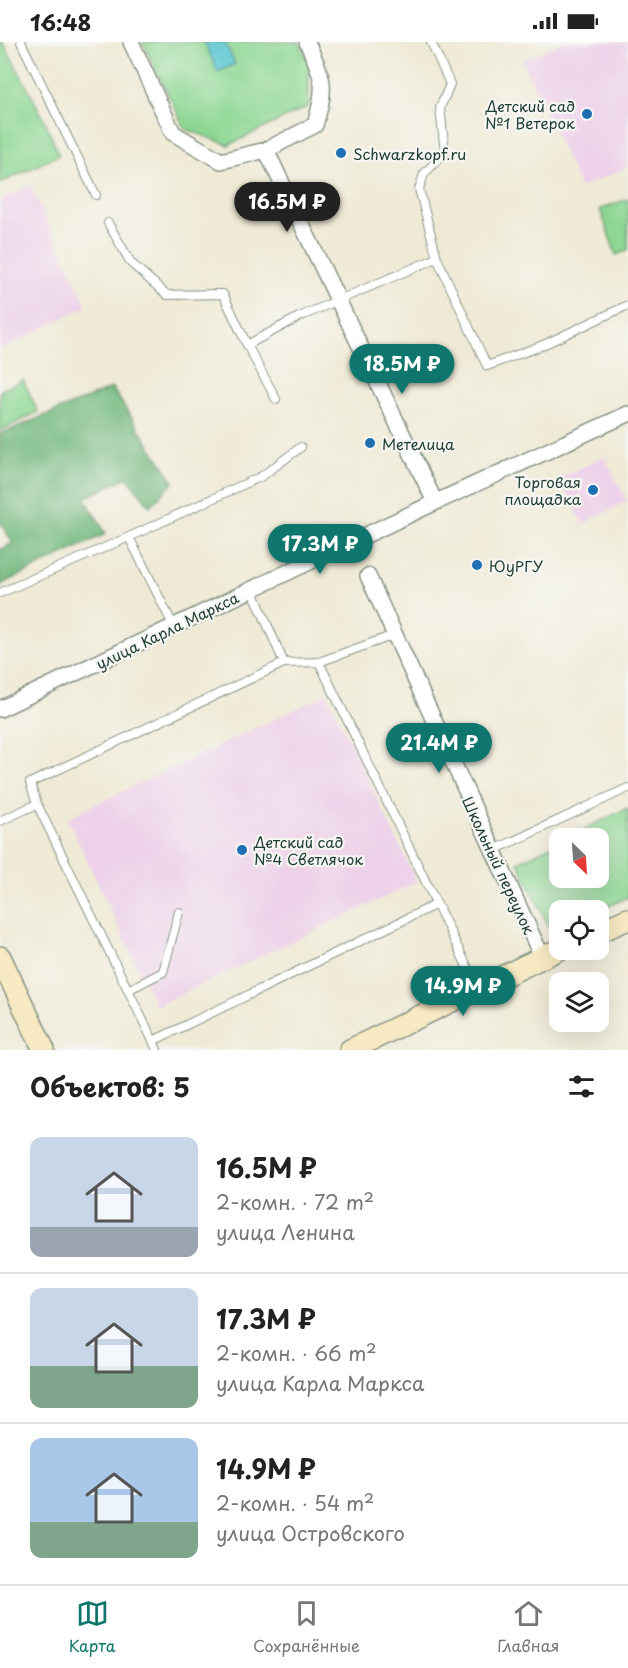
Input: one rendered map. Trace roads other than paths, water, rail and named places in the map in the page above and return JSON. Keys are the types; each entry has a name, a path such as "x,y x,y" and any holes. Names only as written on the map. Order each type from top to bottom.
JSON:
{"street":[{"path":"131,42 173,133 220,161 266,150 315,125 324,94 319,69 308,42"},
{"path":"266,150 435,502"},
{"name":"улица Карла Маркса","path":"0,709 435,502 628,414"},
{"name":"Школьный переулок","path":"368,576 492,851 549,950"},
{"path":"609,927 628,919"},
{"path":"350,1050 549,954"},
{"path":"0,957 44,1050"}],"lane":[{"path":"21,42 96,195"},
{"path":"431,42 450,84 440,108 445,152 424,174 420,189 437,258 487,366 543,345 628,305"},
{"path":"108,223 131,263 167,295 223,294 276,399"},
{"path":"247,345 299,317 437,258"},
{"path":"0,593 262,476 301,447"},
{"path":"129,537 174,627"},
{"path":"252,589 284,663"},
{"path":"157,1050 37,804 30,783 284,663 319,662 394,634"},
{"path":"319,662 478,988"},
{"path":"492,851 628,788"},
{"path":"0,821 37,804"},
{"path":"153,1041 437,904"},
{"path":"128,990 163,972 179,912"}],"water":[{"path":"204,42 225,42 235,64 218,72"}],"place":[{"name":"Детский сад №1 Ветерок","path":"587,114"},
{"name":"Schwarzkopf.ru","path":"341,153"},
{"name":"Метелица","path":"370,443"},
{"name":"Торговая площадка","path":"593,490"},
{"name":"ЮуРГУ","path":"477,565"},
{"name":"Детский сад №4 Светлячок","path":"242,850"}]}
